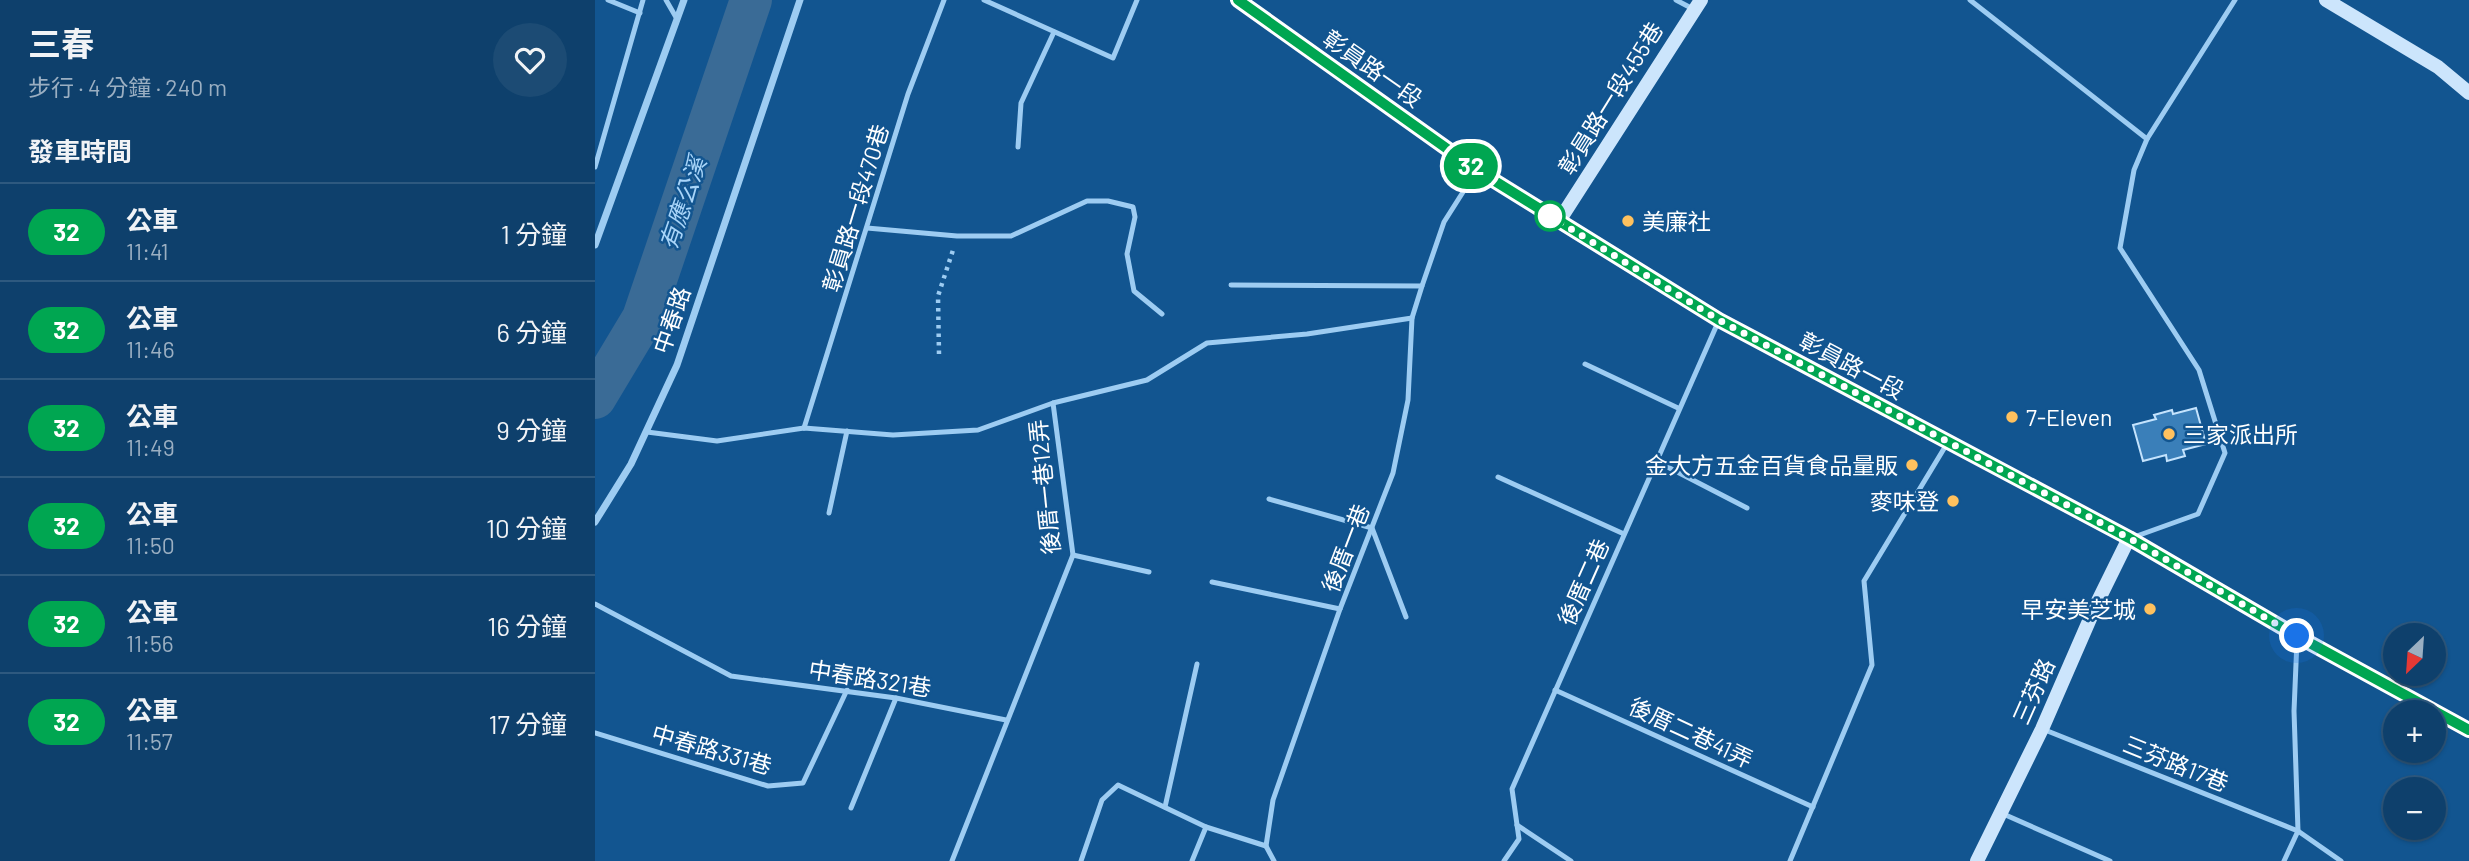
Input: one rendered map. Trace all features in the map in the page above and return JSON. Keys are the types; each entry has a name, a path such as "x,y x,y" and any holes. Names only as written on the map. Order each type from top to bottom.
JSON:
{"main road":[{"name":"彰員路一段","path":"1238,0 1477,170 1719,320 2129,538 2297,636 2469,730"},
{"path":"2326,0 2438,67 2469,93"},
{"name":"彰員路一段455巷","path":"1559,221 1697,4"},
{"name":"三芬路","path":"1977,861 2042,729 2096,605 2129,538"}],"street":[{"path":"595,245 684,0"},
{"name":"中春路","path":"595,523 631,464 677,365 800,0"}],"lane":[{"path":"608,0 640,13"},
{"path":"595,167 643,0"},
{"path":"666,0 677,19"},
{"name":"彰員路一段470巷","path":"804,428 908,94 944,0"},
{"path":"983,0 1113,58 1137,0"},
{"path":"1676,0 1697,4"},
{"path":"1970,0 2147,139"},
{"path":"2129,538 2198,514 2225,453 2199,370 2120,248 2134,170 2147,139 2235,0"},
{"path":"1018,147 1021,103 1054,32"},
{"name":"後厝一巷","path":"1266,846 1273,800 1340,609 1394,473 1408,400 1412,318 1444,222 1477,170"},
{"path":"867,228 957,236 1011,236 1087,201 1108,201 1133,207 1136,217 1126,254 1134,291 1162,314"},
{"path":"1231,285 1422,286"},
{"name":"後厝一巷12弄","path":"1006,720 1073,555 1053,403 1147,380 1207,342 1307,334 1412,318"},
{"name":"後厝二巷","path":"1504,861 1519,839 1512,789 1719,320"},
{"path":"1585,363 1678,408"},
{"path":"647,432 717,441 804,428 893,435 978,430 1053,403"},
{"path":"829,513 847,431"},
{"path":"1790,861 1872,665 1864,581 1948,442"},
{"path":"1656,461 1747,508"},
{"path":"1498,477 1624,534"},
{"path":"1269,499 1372,528 1406,617"},
{"path":"1073,555 1150,572"},
{"path":"1212,582 1340,609"},
{"name":"中春路321巷","path":"595,604 731,676 847,690 1006,720"},
{"path":"2284,861 2298,831 2294,711 2297,636"},
{"path":"1164,807 1197,664"},
{"name":"中春路331巷","path":"595,733 768,786 803,783 847,690"},
{"name":"後厝二巷41弄","path":"1555,690 1813,807"},
{"path":"851,808 896,698"},
{"path":"952,861 1006,720"},
{"name":"三芬路17巷","path":"2042,729 2298,831 2341,861"},
{"path":"1081,861 1102,800 1118,785 1206,827 1266,846 1274,861"},
{"path":"2000,813 2110,861"},
{"path":"1517,825 1571,861"},
{"path":"1192,861 1206,827"}],"path":[{"path":"940,354 938,296 957,236"}],"building":[{"name":"三家派出所","path":"2196,408 2206,444 2183,450 2185,456 2167,461 2166,455 2143,461 2133,425 2156,419 2154,415 2172,410 2173,414"}],"waterway":[{"name":"有應公溪","path":"595,398 643,318 751,0"}],"bus line":[{"name":"32","path":"1238,0 1477,170 1719,320 2129,538 2297,636 2469,730"}],"place":[{"name":"美廉社","path":"1628,221"},
{"name":"7-Eleven","path":"2012,417"},
{"name":"三家派出所","path":"2169,434"},
{"name":"金大方五金百貨食品量販","path":"1912,465"},
{"name":"麥味登","path":"1953,501"},
{"name":"早安美芝城","path":"2150,609"}],"route":[{"path":"1550,216 1719,320 2129,538 2297,636"}]}
